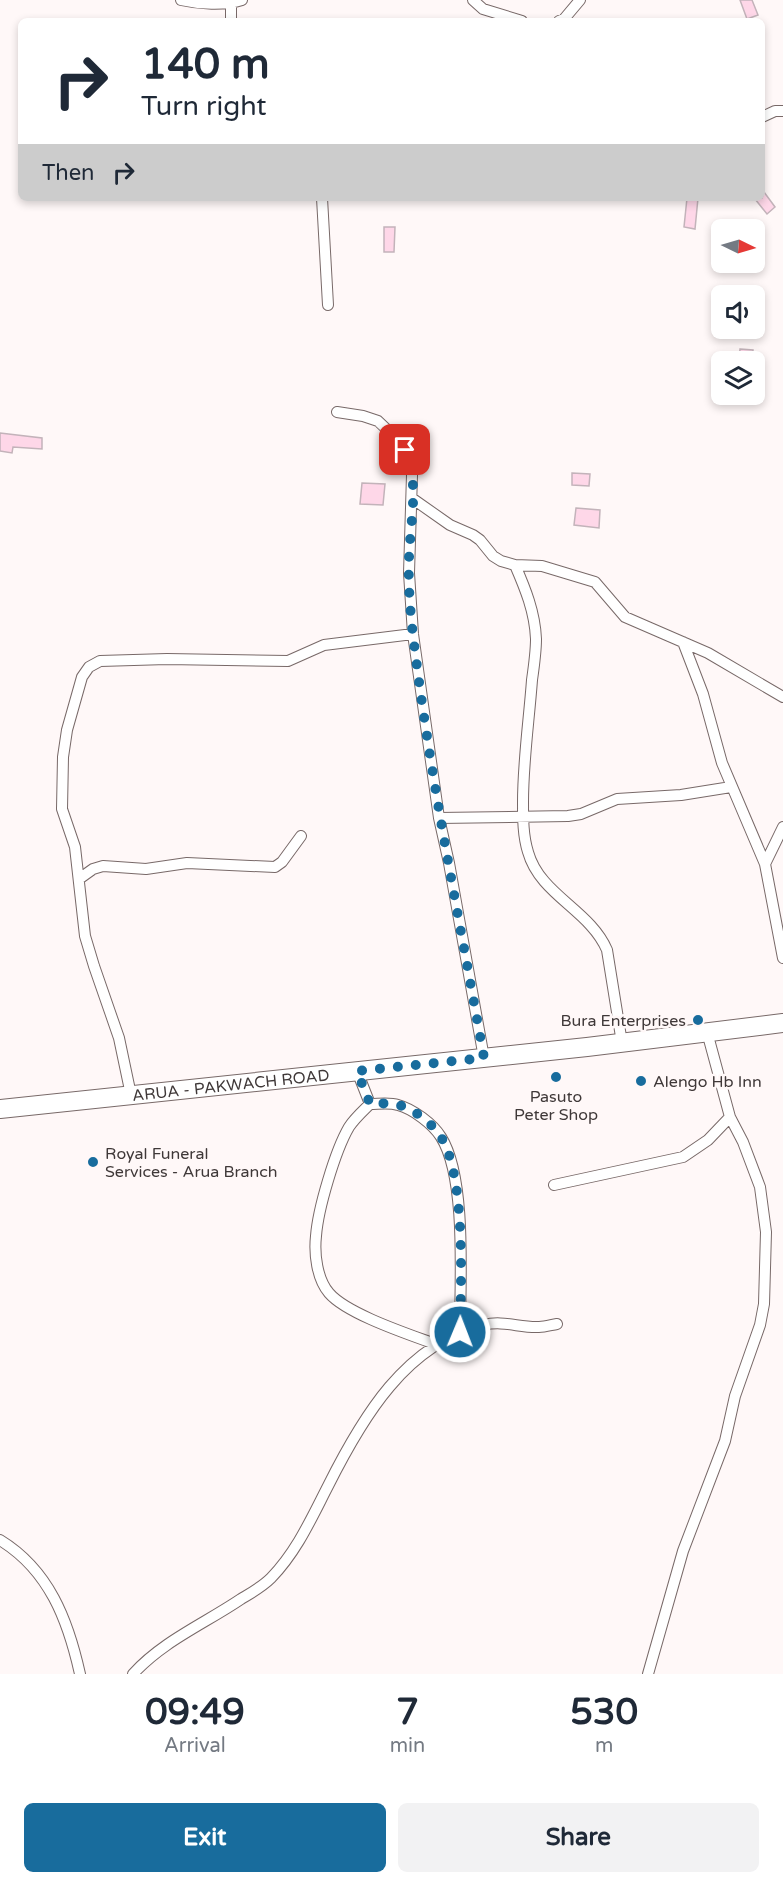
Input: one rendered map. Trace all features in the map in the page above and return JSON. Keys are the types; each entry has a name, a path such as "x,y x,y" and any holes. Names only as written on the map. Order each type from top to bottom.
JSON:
{"main road":[{"name":"ARUA - PAKWACH ROAD","path":"0,1109 622,1043 783,1023"}],"street":[{"path":"182,0 236,2 232,18"},
{"path":"473,0 483,9 512,18"},
{"path":"565,18 580,0"},
{"path":"765,116 783,111"},
{"path":"322,201 328,305"},
{"path":"337,412 378,420 398,440 408,457 412,475 409,573 413,634 439,818 484,1058"},
{"path":"412,499 450,525 480,540 493,556 501,561 542,566 596,582 625,617 708,654 783,697"},
{"path":"515,564 532,610 536,640 523,772 523,816 528,852 539,877 595,929 607,950 622,1043"},
{"path":"131,1095 119,1038 85,936 73,843 62,809 63,757 73,704 82,677 91,665 100,661 167,659 288,661 324,645 413,634"},
{"path":"683,642 703,694 716,746 731,787 765,864 777,917 783,958"},
{"path":"439,818 568,816 617,799 681,795 731,787"},
{"path":"765,864 783,827"},
{"path":"79,879 93,868 103,866 146,869 187,863 275,867 301,836"},
{"path":"648,1674 683,1551 725,1441 735,1396 760,1325 764,1304 766,1232 760,1187 743,1142 730,1117 707,1032"},
{"path":"357,1071 370,1104"},
{"path":"435,1344 378,1322 348,1307 328,1292 320,1275 316,1258 316,1236 331,1173 350,1126 370,1104 399,1105 413,1112 441,1136 447,1150 455,1175 459,1225 460,1332"},
{"path":"554,1185 683,1157 708,1140 730,1117"},
{"path":"133,1674 148,1659 177,1637 231,1606 269,1580 303,1536 353,1438 399,1376 414,1360 435,1344 460,1332 486,1324 501,1323 538,1327 556,1324"},
{"path":"0,1540 12,1547 35,1568 64,1618 80,1674"}],"building":[{"path":"740,0 752,0 758,15 747,18"},
{"path":"765,193 775,207 767,214 757,201 765,201"},
{"path":"687,201 698,201 695,229 684,227"},
{"path":"384,227 395,227 394,252 384,252"},
{"path":"0,433 42,438 42,449 13,447 12,453 0,451"},
{"path":"572,473 590,474 589,486 572,485"},
{"path":"362,483 385,484 383,505 360,504"},
{"path":"576,508 600,510 599,528 574,525"}],"place":[{"name":"Bura Enterprises","path":"698,1020"},
{"name":"Pasuto Peter Shop","path":"556,1077"},
{"name":"Alengo Hb Inn","path":"641,1081"},
{"name":"Royal Funeral Services - Arua Branch","path":"93,1162"}],"route":[{"path":"405,450 412,475 409,573 413,634 439,818 484,1058 357,1071 370,1104 399,1105 413,1112 441,1136 447,1150 455,1175 459,1225 460,1332"}]}
